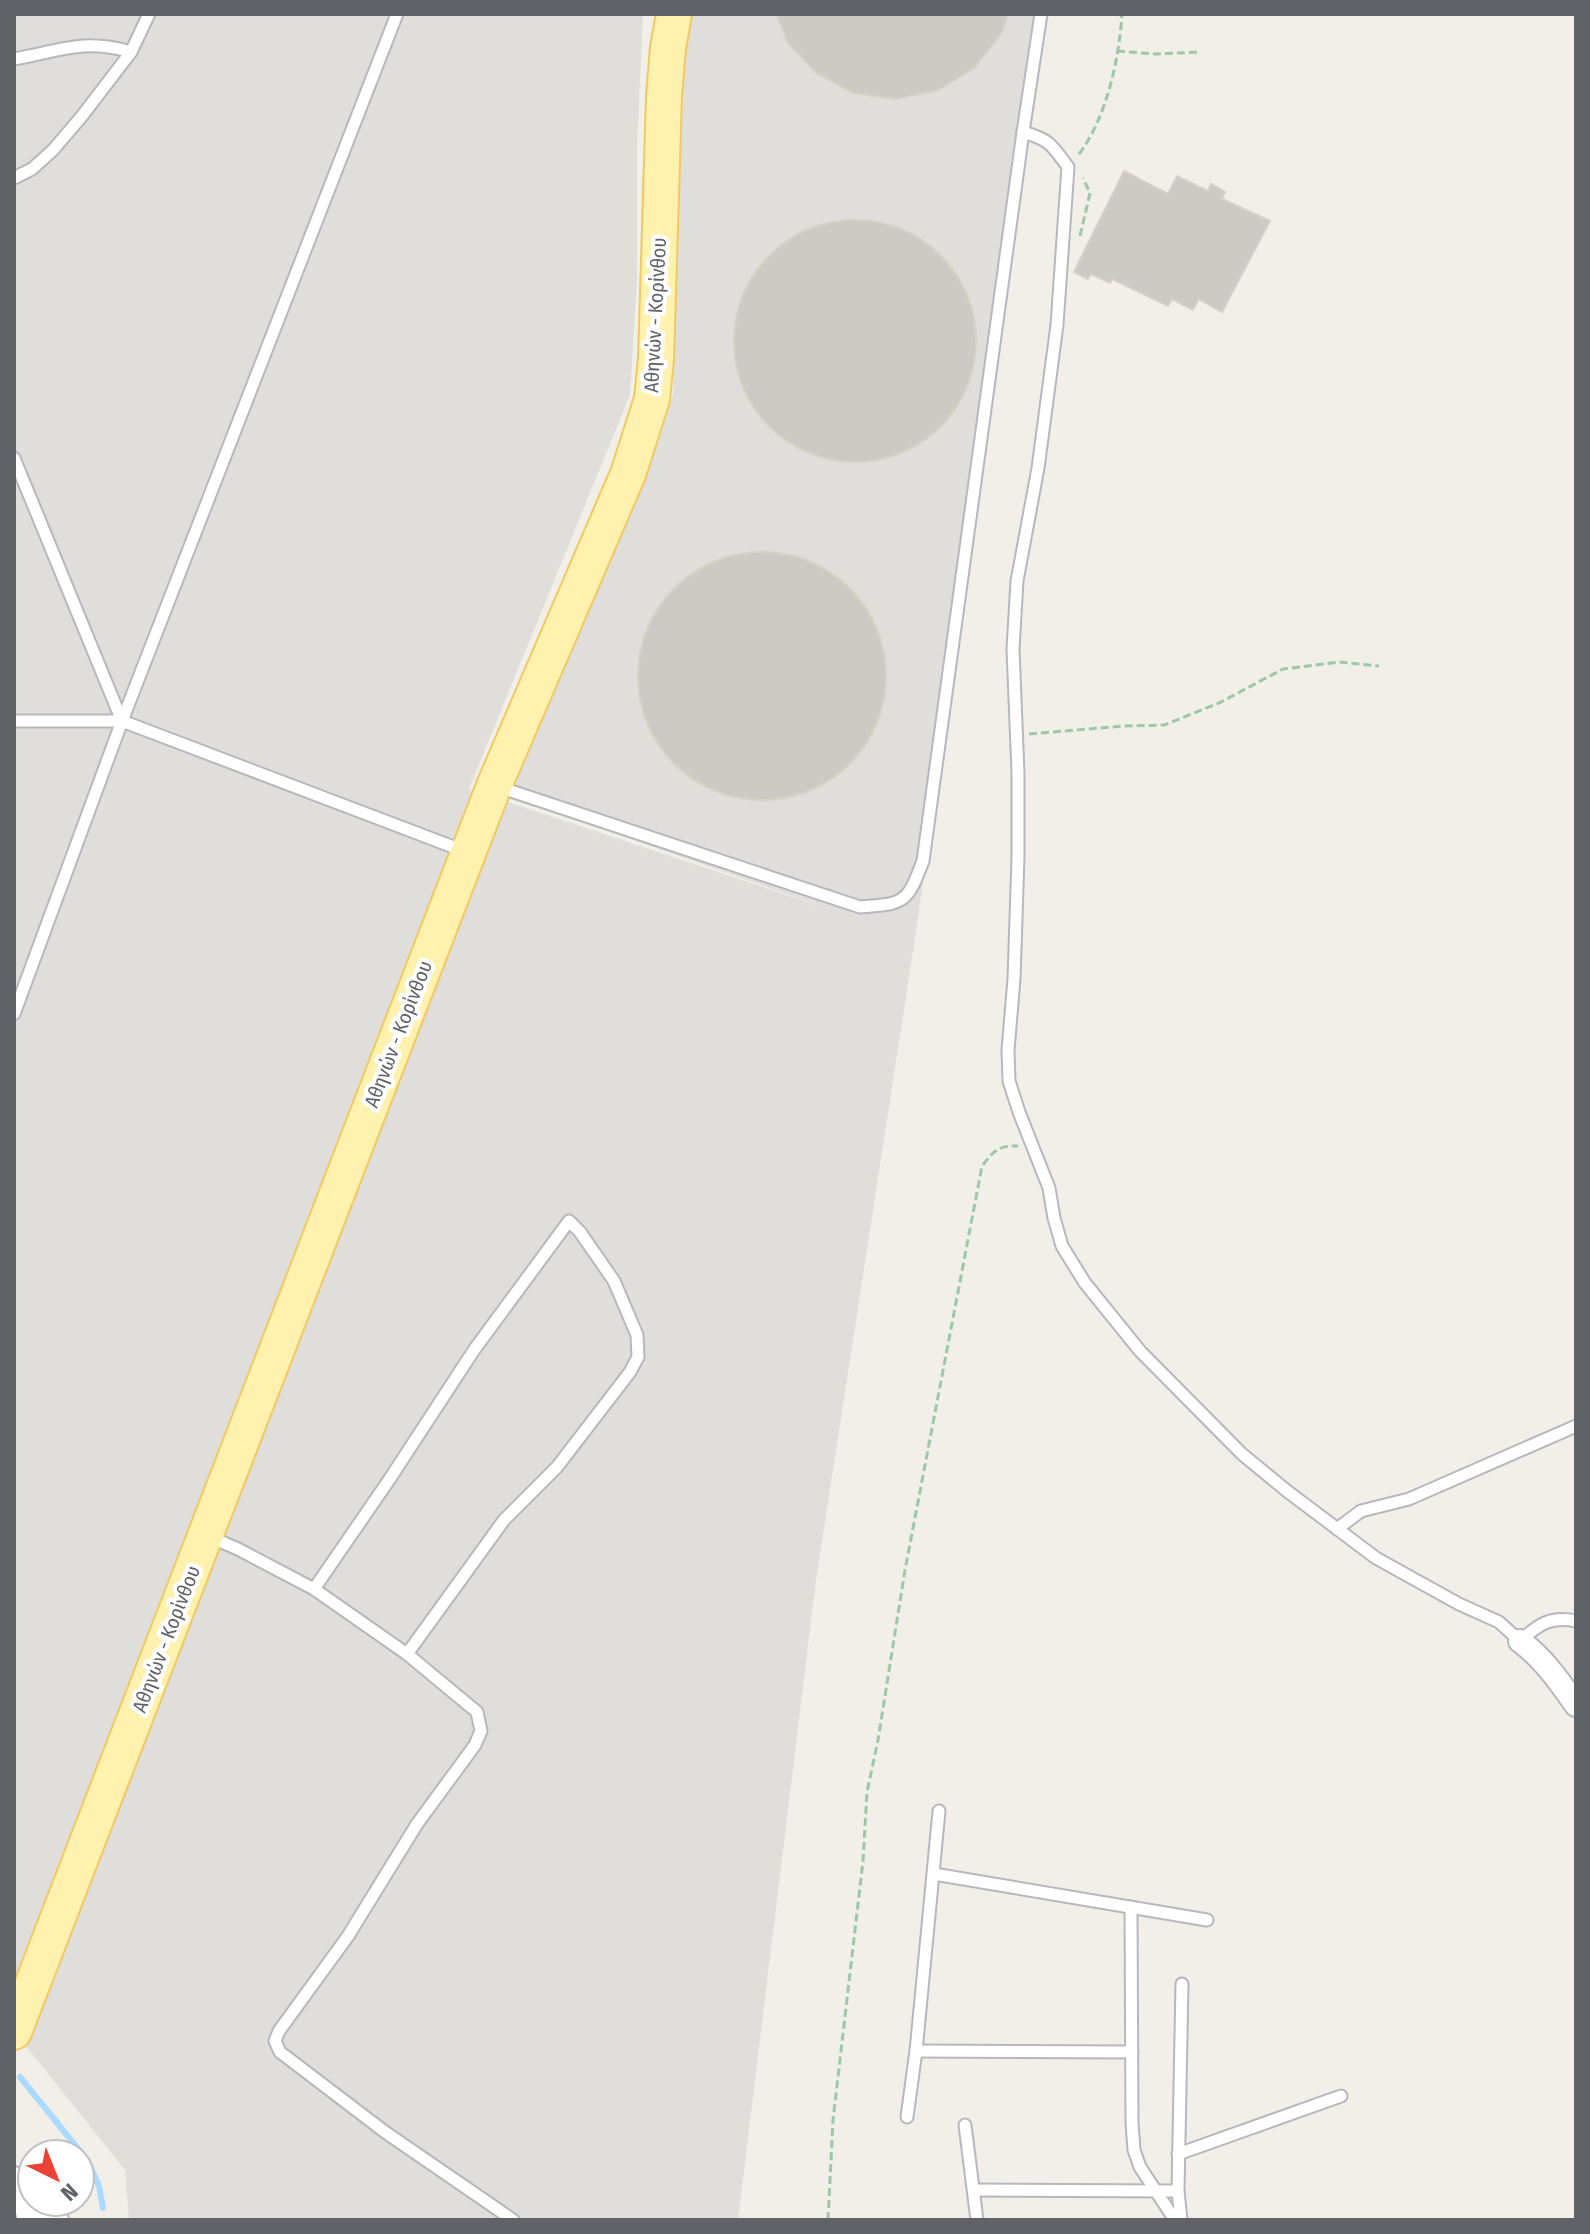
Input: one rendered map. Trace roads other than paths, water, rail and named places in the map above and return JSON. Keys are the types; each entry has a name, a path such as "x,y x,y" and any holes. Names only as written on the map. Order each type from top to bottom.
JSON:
{"main road":[{"name":"Αθηνών - Κορίνθου","path":"14,2032 494,786 628,474 652,399 664,96 674,14"}],"street":[{"path":"1520,1641 1551,1669 1576,1705"}],"lane":[{"path":"14,178 32,169 53,150 82,116 131,52 149,14"},
{"path":"14,1014 122,721 397,14"},
{"path":"494,786 860,907 903,901 923,861 1041,14"},
{"path":"14,59 90,44 131,52"},
{"path":"1023,132 1043,138 1068,167 1057,325 1038,468 1017,581 1013,649 1018,857 1009,1081 1049,1188 1062,1246 1106,1311 1140,1351 1242,1454 1376,1558 1499,1622 1520,1641 1537,1625 1560,1618 1576,1621"},
{"path":"14,458 122,721"},
{"path":"14,721 122,721 468,852"},
{"path":"314,1589 474,1350 569,1221 614,1281 637,1335 638,1357 630,1372 557,1467 504,1520 407,1654"},
{"path":"1337,1529 1361,1511 1409,1499 1576,1426"},
{"path":"206,1535 314,1589 407,1654 477,1712 481,1723 479,1738 417,1824 354,1927 279,2031 276,2047 385,2132 513,2220"},
{"path":"907,2117 939,1811"},
{"path":"934,1874 1207,1920"},
{"path":"1131,1907 1134,2150 1140,2167 1175,2220"},
{"path":"1181,2220 1178,2154 1182,1984"},
{"path":"916,2051 1132,2052"},
{"path":"1178,2154 1341,2096"},
{"path":"965,2125 977,2220"},
{"path":"974,2190 1178,2191"}],"waterway":[{"path":"20,2077 88,2161 99,2186 103,2208"}]}
